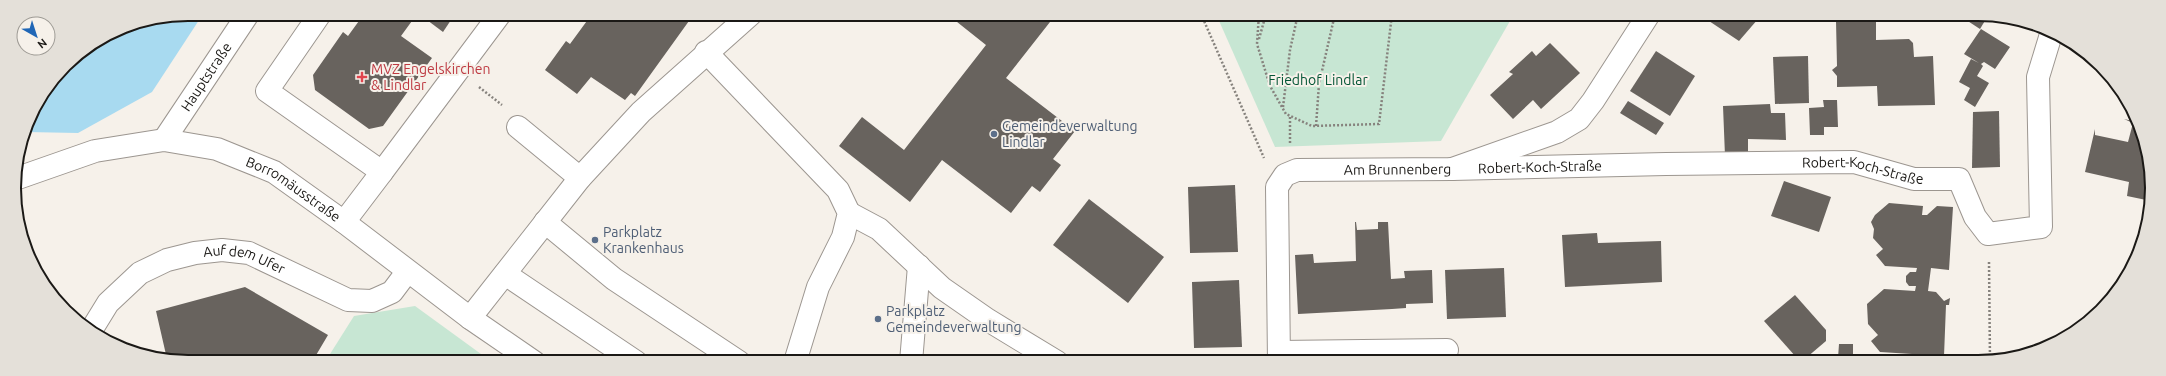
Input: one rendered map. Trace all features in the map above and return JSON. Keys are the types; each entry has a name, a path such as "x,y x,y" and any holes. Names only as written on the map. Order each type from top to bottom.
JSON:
{"street":[{"name":"Hauptstraße","path":"164,140 243,21"},
{"path":"315,21 267,91 382,172"},
{"path":"344,222 495,21"},
{"path":"470,318 580,178 641,112 706,52 744,21"},
{"name":"Am Brunnenberg","path":"1277,187 1285,175 1297,170 1452,169 1558,132 1579,119 1593,101 1644,21"},
{"name":"Robert-Koch-Straße","path":"1452,169 1666,164 1854,162 1914,179 1959,179 1975,217 1988,234 2041,226 2038,77 2050,37"},
{"path":"706,52 838,190 849,213 879,229 942,288 988,320 1046,355"},
{"path":"518,127 580,178"},
{"name":"Borromäusstraße","path":"21,177 95,151 164,140 217,148 274,172 344,222 407,272 524,355"},
{"path":"1277,187 1279,355"},
{"path":"797,355 818,287 843,237 849,213"},
{"path":"545,222 614,279 728,355"},
{"name":"Auf dem Ufer","path":"94,326 108,303 140,273 168,260 195,253 222,250 249,253 348,300 372,301 392,292 407,272"},
{"path":"912,355 919,266"},
{"path":"505,274 626,355"},
{"path":"1327,355 1447,350"}],"path":[{"path":"1204,21 1277,187"},
{"path":"1259,21 1257,44 1270,86 1286,114 1312,126 1379,124 1391,21"},
{"path":"1257,44 1264,21"},
{"path":"1283,108 1290,50 1296,21"},
{"path":"1316,126 1319,84 1333,21"},
{"path":"457,71 505,107"},
{"path":"1989,280 1990,355"}],"green space":[{"name":"Friedhof Lindlar","path":"1219,21 1510,21 1441,141 1275,147"},
{"path":"415,306 482,355 329,355 354,316"}],"water":[{"path":"198,21 152,92 78,133 31,132 38,114 49,95 62,78 78,62 104,43 134,30 166,22"}],"building":[{"path":"359,21 412,21 401,36 432,58 383,126 369,129 315,90 313,75 343,32 348,36"},
{"path":"428,21 450,21 443,32"},
{"path":"587,21 689,21 635,96 631,93 625,100 591,77 577,94 545,70 566,41 570,44"},
{"name":"Gemeindeverwaltung Lindlar","path":"956,21 1050,22 1006,78 1075,131 1053,159 1061,165 1040,192 1032,186 1011,213 942,160 910,202 839,146 862,117 904,150 986,45"},
{"path":"1709,21 1756,21 1739,41"},
{"path":"1836,21 1876,21 1876,40 1909,39 1913,43 1914,57 1933,56 1935,105 1878,106 1877,86 1837,87 1837,76 1832,70 1837,66"},
{"path":"1968,21 1985,21 1980,29"},
{"path":"1981,29 2010,47 1995,69 1984,62 1981,64 1983,66 1977,76 1989,83 1975,107 1964,100 1970,88 1959,82 1971,59 1979,63 1964,54"},
{"path":"1550,43 1580,73 1541,109 1533,100 1513,119 1490,95 1513,74 1509,72 1532,51 1536,56"},
{"path":"1656,51 1695,76 1670,116 1630,91"},
{"path":"1808,56 1809,103 1775,104 1773,57"},
{"path":"1823,100 1837,100 1838,127 1824,127 1824,135 1810,135 1809,108 1824,107"},
{"path":"1628,101 1664,123 1656,135 1620,113"},
{"path":"1770,104 1771,113 1785,113 1786,140 1748,139 1748,155 1725,156 1723,106"},
{"path":"1999,111 2000,167 1972,168 1973,112"},
{"path":"2132,125 2144,166 2145,200 2127,196 2129,182 2085,172 2095,129 2095,135 2128,142"},
{"path":"1784,181 1831,197 1819,232 1771,216"},
{"path":"1235,185 1238,252 1190,253 1188,187"},
{"path":"1089,199 1164,257 1128,303 1053,245"},
{"path":"1889,203 1923,206 1922,215 1927,215 1937,206 1953,207 1949,270 1931,268 1928,291 1936,292 1944,301 1950,298 1949,305 1946,305 1944,355 1880,352 1871,341 1878,335 1868,324 1867,304 1884,289 1915,291 1916,286 1909,286 1906,282 1906,276 1910,272 1916,272 1917,268 1885,266 1876,255 1883,249 1873,238 1874,229 1871,222 1875,215"},
{"path":"1355,222 1357,230 1378,229 1378,222 1388,222 1391,279 1405,278 1404,271 1432,270 1433,303 1406,304 1406,308 1298,314 1295,255 1313,254 1314,263 1356,261"},
{"path":"1597,233 1598,243 1661,241 1662,282 1565,287 1562,235"},
{"path":"1504,268 1506,317 1447,319 1445,270"},
{"path":"1239,280 1242,347 1194,348 1192,282"},
{"path":"245,287 328,335 316,355 166,354 156,311"},
{"path":"1795,295 1826,330 1826,341 1810,355 1794,355 1764,321"},
{"path":"1839,344 1853,344 1853,355 1838,355"}],"place":[{"name":"MVZ Engelskirchen & Lindlar","path":"362,77"},
{"name":"Gemeindeverwaltung Lindlar","path":"994,134"},
{"name":"Parkplatz Krankenhaus","path":"595,240"},
{"name":"Parkplatz Gemeindeverwaltung","path":"878,319"}]}
